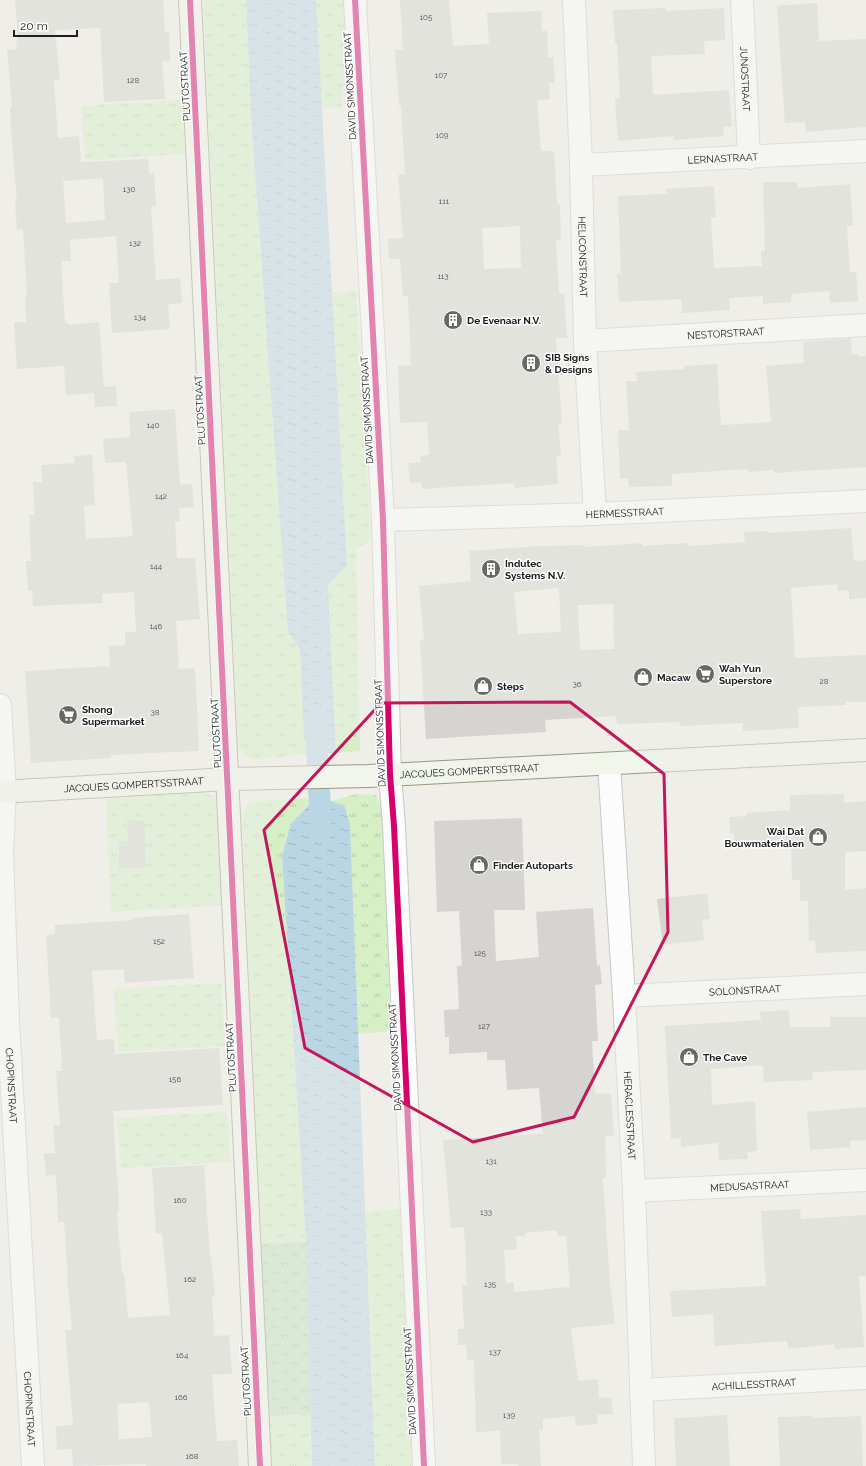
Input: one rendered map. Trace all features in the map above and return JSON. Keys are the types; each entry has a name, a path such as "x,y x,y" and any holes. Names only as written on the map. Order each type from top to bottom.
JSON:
{"street":[{"name":"PLUTOSTRAAT","path":"190,0 260,1466"},
{"name":"DAVID SIMONSSTRAAT","path":"355,0 383,520 390,774 395,842 424,1466"},
{"name":"HELICONSTRAAT","path":"574,0 581,165 585,341 595,514"},
{"name":"JUNOSTRAAT","path":"742,0 749,158"},
{"name":"LERNASTRAAT","path":"581,165 749,158 866,151"},
{"name":"NESTORSTRAAT","path":"585,341 866,325"},
{"name":"HERMESSTRAAT","path":"383,520 595,514 866,501"},
{"name":"CHOPINSTRAAT","path":"0,705 3,792 2,853 4,1020 33,1466"},
{"name":"JACQUES GOMPERTSSTRAAT","path":"3,792 228,779 368,776 866,750"},
{"name":"HERACLESSTRAAT","path":"609,764 624,996 634,1191 644,1466"},
{"name":"SOLONSTRAAT","path":"624,996 866,984"},
{"name":"MEDUSASTRAAT","path":"634,1191 866,1180"},
{"name":"ACHILLESSTRAAT","path":"641,1390 866,1378"}],"highlighted area":[{"path":"570,702 664,774 668,932 574,1117 473,1142 305,1048 264,830 381,703"}],"green space":[{"path":"203,0 246,0 251,116 288,632 300,649 304,738 314,753 252,760 238,749"},
{"path":"316,0 346,0 348,37 341,107 321,109"},
{"path":"181,100 185,154 85,160 81,106"},
{"path":"356,290 371,539 356,550 360,751 336,753 328,585 347,564 332,293"},
{"path":"203,791 214,797 219,807 223,905 111,912 106,799"},
{"path":"356,794 376,795 383,812 386,838 390,1031 358,1034 350,825 332,801"},
{"path":"305,798 311,803 291,824 282,856 306,1242 261,1243 242,818 248,805 261,801"},
{"path":"221,983 225,1046 118,1052 114,989"},
{"path":"227,1112 230,1162 121,1168 117,1118"},
{"path":"402,1209 414,1466 375,1466 365,1211"},
{"path":"306,1242 311,1414 266,1416 261,1243"},
{"path":"311,1414 312,1466 268,1466 266,1416"}],"water":[{"path":"246,0 316,0 347,565 328,585 336,753 314,753 304,738 300,649 288,632 251,116"},
{"path":"332,801 345,807 350,825 375,1466 312,1466 306,1242 282,856 291,824 311,803"}],"building":[{"path":"15,0 163,0 165,33 169,32 170,61 162,62 165,99 104,102 100,28 55,30 60,80 54,80 58,138 79,136 81,162 148,159 149,173 154,173 156,206 151,206 156,280 180,278 182,303 168,304 170,329 112,333 109,283 119,283 116,236 70,240 71,261 61,261 65,323 68,323 69,325 99,322 104,387 116,386 117,406 95,407 94,393 66,395 64,366 17,369 14,322 26,322 25,296 27,296 23,229 17,230 15,202 17,202 10,107 12,107 7,50 17,49 16,41 18,41","holes":["103,178 105,220 66,223 63,181"]},
{"path":"400,0 449,0 453,46 489,44 487,13 541,11 542,31 547,31 548,57 553,57 555,83 549,83 550,99 537,100 541,151 554,151 557,204 560,204 561,239 556,240 559,294 564,293 567,338 556,338 562,423 558,423 561,456 556,456 558,484 515,488 514,483 422,489 421,482 410,483 408,463 421,462 420,456 429,455 427,422 400,423 398,366 411,365 408,296 403,297 400,259 389,259 388,239 403,238 398,175 405,174 401,106 399,106 395,50 403,49","holes":["520,226 521,268 484,269 482,228"]},
{"path":"817,3 819,41 866,39 866,127 806,132 805,122 785,123 777,6"},
{"path":"666,8 666,11 724,8 725,40 704,41 705,54 651,56 653,95 729,90 732,127 723,127 724,136 674,140 673,136 618,141 615,99 620,98 617,43 615,43 613,10"},
{"path":"763,182 797,182 797,188 850,184 853,226 847,226 850,272 856,272 858,301 830,303 829,291 791,294 791,302 763,304 763,296 729,298 730,310 682,313 681,299 619,302 617,274 621,274 618,196 667,194 666,189 714,186 716,217 711,217 714,268 762,266 761,251 765,251"},
{"path":"851,338 852,355 858,354 858,356 866,356 866,467 774,473 774,470 748,472 748,469 672,474 672,486 629,487 628,479 620,479 618,430 629,430 626,381 637,381 636,372 685,369 684,366 717,364 721,425 771,422 766,366 804,363 803,342"},
{"path":"175,409 180,485 192,484 194,507 179,508 180,521 175,521 177,558 195,558 200,619 176,621 179,669 195,668 199,751 111,755 111,758 31,763 25,671 110,666 109,646 125,645 125,632 136,632 134,592 102,594 103,603 33,606 32,591 28,591 26,561 31,561 29,515 35,515 33,482 42,482 41,465 75,463 74,456 92,455 95,505 84,506 86,539 133,536 126,462 105,463 103,439 130,437 129,412"},
{"path":"851,528 854,561 866,560 866,598 849,599 849,590 838,591 837,584 791,588 795,658 866,655 866,702 846,702 846,705 798,707 799,728 743,731 743,723 680,726 680,722 617,724 616,716 545,720 546,732 426,739 420,640 424,640 419,586 471,581 469,551 541,546 584,545 584,547 642,543 642,546 688,543 689,546 745,542 744,532 768,531 768,533","holes":["559,588 561,632 518,634 514,592","613,604 614,649 580,650 578,605"]},
{"path":"844,794 844,803 866,801 866,851 845,852 845,890 866,888 866,951 816,953 815,940 809,941 808,901 800,901 800,880 792,880 791,845 735,849 734,833 730,833 729,817 747,816 747,813 790,810 790,795"},
{"path":"522,818 525,910 494,910 496,961 539,957 536,912 593,908 597,966 600,965 602,984 595,985 598,1041 592,1041 595,1094 611,1093 614,1136 605,1137 606,1177 603,1178 610,1283 615,1324 571,1328 578,1381 598,1379 599,1398 611,1397 613,1414 597,1415 598,1424 576,1426 575,1416 543,1419 543,1430 539,1430 541,1466 501,1464 500,1431 476,1432 474,1359 467,1360 466,1345 458,1345 458,1329 464,1329 462,1285 467,1285 464,1227 451,1228 443,1140 543,1134 539,1088 507,1090 505,1060 487,1060 487,1052 449,1054 449,1037 445,1037 444,1010 459,1009 457,966 462,966 459,911 437,912 434,821","holes":["557,1230 557,1236 566,1236 570,1287 514,1292 514,1282 506,1283 504,1250 517,1249 516,1236 525,1236 525,1233"]},
{"path":"127,820 145,821 145,868 119,868 119,841 128,841"},
{"path":"707,893 710,919 702,920 704,940 663,945 657,899"},
{"path":"189,914 194,978 125,983 124,969 92,971 97,1040 114,1039 115,1054 219,1048 223,1105 113,1111 118,1178 119,1212 117,1212 122,1273 124,1273 128,1318 170,1315 162,1233 156,1233 152,1168 204,1165 210,1257 215,1296 212,1296 214,1336 229,1335 232,1374 212,1375 217,1441 237,1440 239,1466 146,1466 146,1464 73,1466 72,1449 57,1450 56,1426 73,1425 65,1330 72,1330 64,1222 58,1222 56,1175 46,1176 44,1153 55,1153 53,1125 60,1125 56,1071 62,1071 59,1017 51,1018 46,935 55,934 55,925 133,920 133,918","holes":["149,1402 152,1437 119,1439 117,1404"]},
{"path":"789,1010 790,1027 830,1027 830,1017 866,1017 866,1070 812,1072 813,1080 764,1082 763,1065 711,1069 712,1105 755,1101 757,1151 747,1152 748,1159 719,1160 718,1143 681,1147 681,1138 671,1139 665,1026 761,1020 760,1012"},
{"path":"866,1107 866,1140 850,1141 851,1147 810,1150 807,1112"},
{"path":"800,1209 801,1219 866,1215 866,1276 859,1276 864,1347 835,1349 834,1344 788,1349 787,1341 715,1346 713,1314 672,1317 670,1291 766,1286 761,1211"},
{"path":"727,1415 730,1466 676,1466 674,1418"},
{"path":"813,1416 813,1418 861,1416 863,1466 780,1466 778,1417"}],"waterway":[{"path":"316,724 321,831"}],"cycle path":[{"path":"190,0 260,1466"},
{"path":"355,0 383,520 390,774 394,826 424,1466"}],"place":[{"name":"De Evenaar N.V.","path":"453,320"},
{"name":"SIB Signs & Designs","path":"531,363"},
{"name":"Indutec Systems N.V.","path":"491,569"},
{"name":"Wah Yun Superstore","path":"705,674"},
{"name":"Macaw","path":"643,677"},
{"name":"Steps","path":"483,686"},
{"name":"Shong Supermarket","path":"68,715"},
{"name":"Wai Dat Bouwmaterialen","path":"818,837"},
{"name":"Finder Autoparts","path":"479,865"},
{"name":"The Cave","path":"689,1057"}]}
